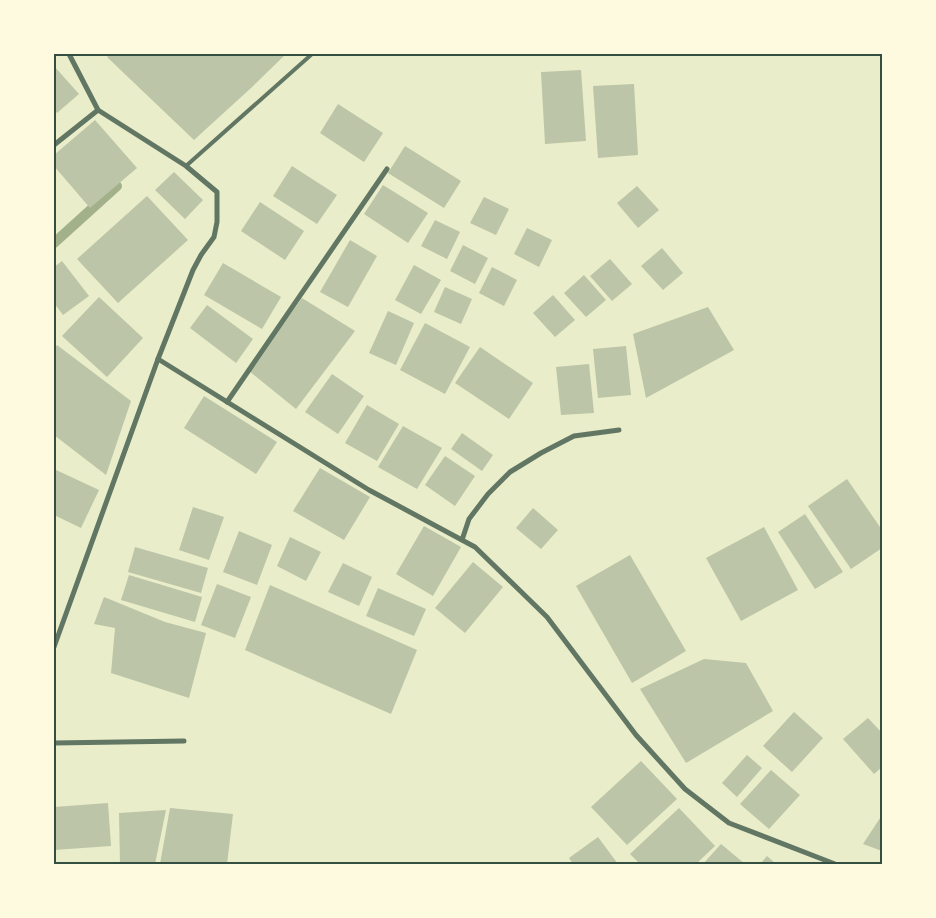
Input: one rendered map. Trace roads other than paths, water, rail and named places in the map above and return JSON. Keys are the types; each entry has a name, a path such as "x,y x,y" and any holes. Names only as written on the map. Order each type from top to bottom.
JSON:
{"street":[{"path":"54,647 158,359 200,254 214,237 217,222 217,192 186,166 98,110 69,54"},
{"path":"54,145 98,110"},
{"path":"227,402 387,169"},
{"path":"158,359 369,490 475,547 547,617 636,735 685,790 729,823 835,864"},
{"path":"462,540 470,519 488,494 510,472 574,436 619,430"},
{"path":"54,743 184,740"}],"lane":[{"path":"186,166 312,54"}],"waterway":[{"path":"54,243 117,186"}]}
